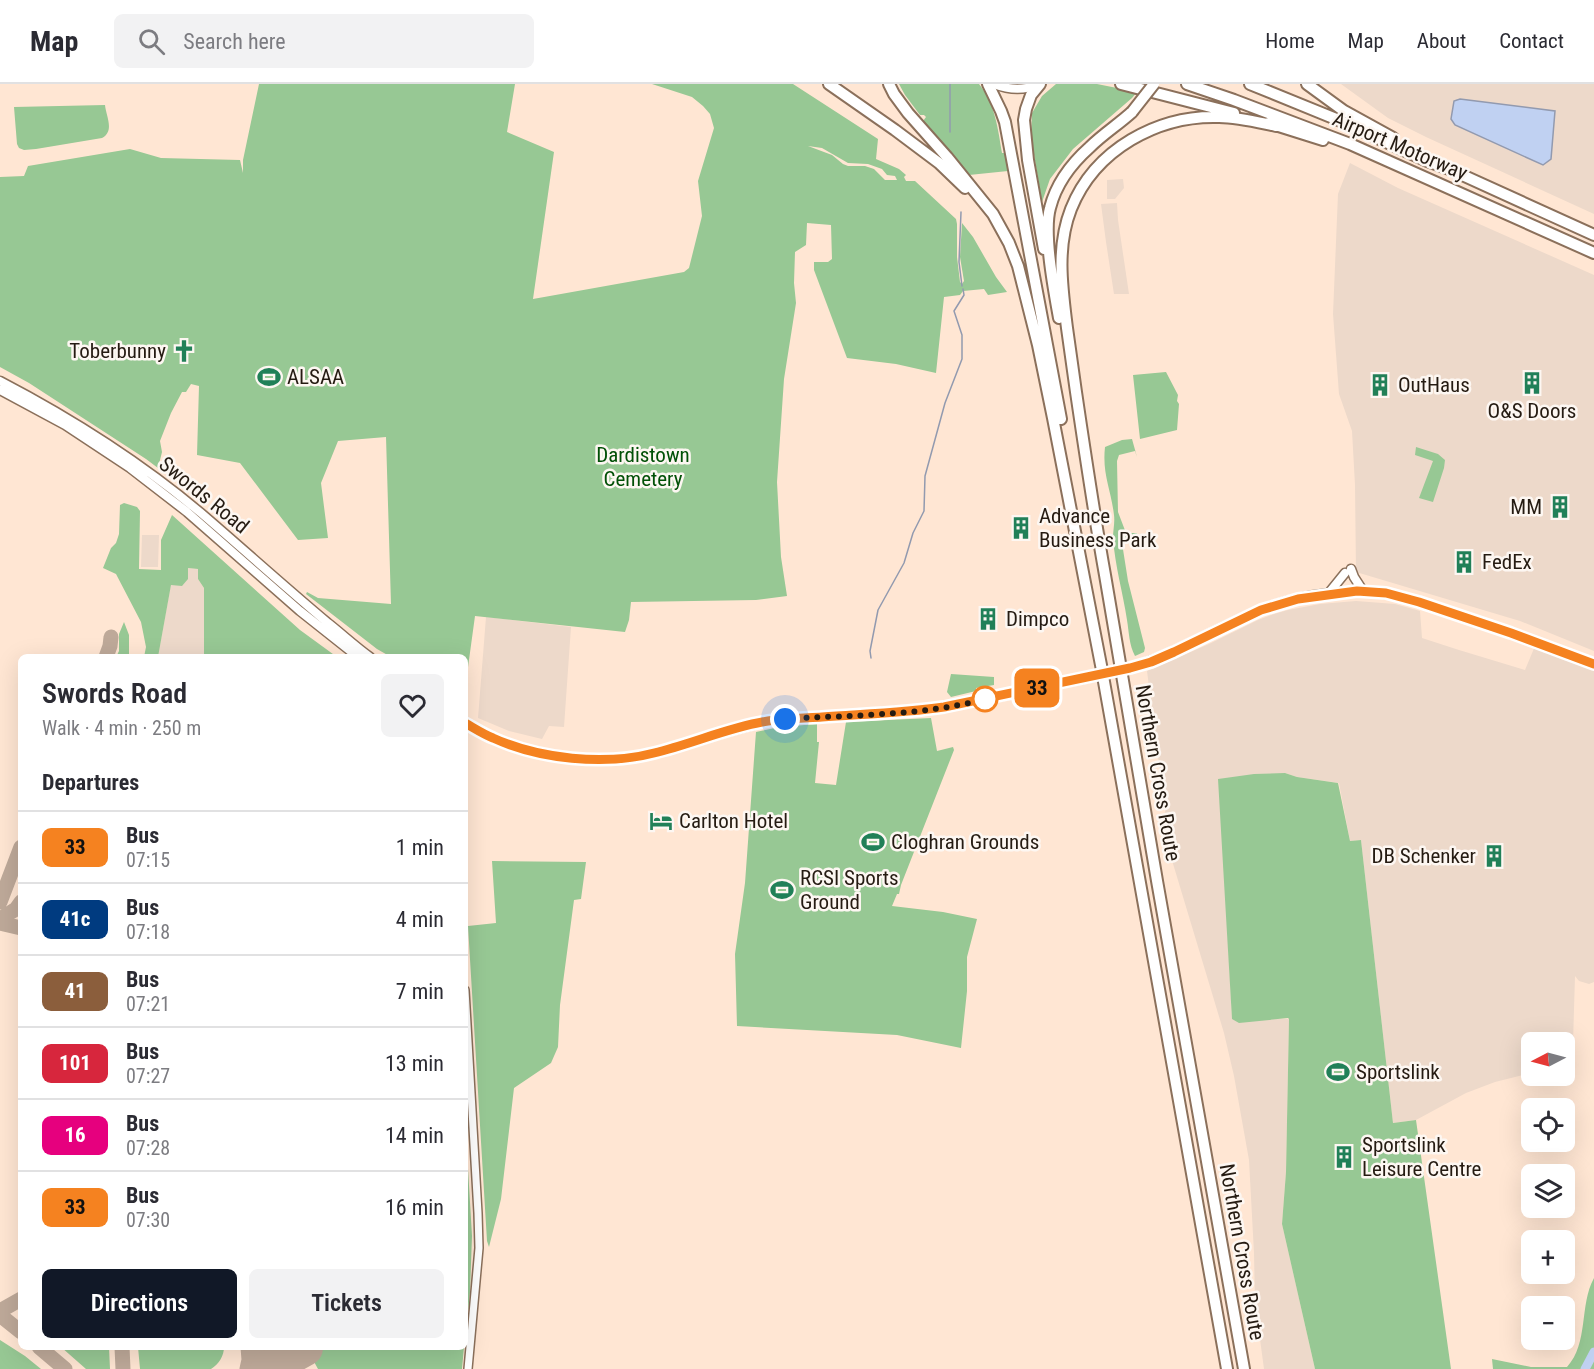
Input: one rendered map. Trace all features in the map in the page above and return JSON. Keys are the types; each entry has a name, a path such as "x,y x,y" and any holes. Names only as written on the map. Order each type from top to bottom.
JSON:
{"highway":[{"path":"830,84 930,156 967,190 988,218 1023,286"},
{"path":"889,84 908,113 993,214 1014,254 1038,345 1101,665"},
{"path":"988,84 1005,122 1058,402 1101,665"},
{"path":"1040,84 1031,95 1026,109 1025,134 1044,249 1057,303"},
{"path":"1121,84 1256,119 1362,153 1419,175"},
{"path":"1093,508 1057,303 1049,247 1050,208 1065,174 1075,162 1132,112 1154,84"},
{"name":"Airport Motorway","path":"1187,84 1350,144 1594,253"},
{"name":"Airport Motorway","path":"1250,84 1336,119 1594,235"},
{"path":"1266,84 1323,110 1336,119"},
{"path":"1306,84 1344,111 1418,152 1441,162 1449,169"},
{"name":"Northern Cross Route","path":"1244,1369 1093,508 1062,292 1061,270 1062,243 1072,207 1084,184 1097,168 1125,143 1155,127 1191,118 1223,117 1276,126"},
{"name":"Northern Cross Route","path":"1101,665 1227,1369"}],"main road":[{"path":"994,84 1011,89 1030,88 1040,84"},
{"name":"Swords Road","path":"0,381 69,419 160,481 366,654"},
{"name":"Swords Road","path":"0,390 65,425 140,475 188,512 300,611 354,654"},
{"path":"1328,594 1348,571 1363,591"},
{"path":"1130,668 1174,652 1261,610 1298,599 1363,591 1386,593 1419,602 1594,664"},
{"path":"468,725 493,738 536,752 578,758 624,759 766,722 935,708 1095,676"}],"street":[{"path":"468,1041 479,1248 468,1369"}],"shaded area":[{"path":"1341,84 1594,84 1594,214 1388,118"},
{"path":"1350,163 1398,188 1594,275 1594,651 1520,621 1356,572 1352,431 1339,394 1333,314 1338,194"},
{"path":"1123,179 1124,188 1115,199 1107,199 1107,180"},
{"path":"1117,203 1129,294 1114,294 1101,204"},
{"path":"142,535 159,535 158,567 141,567"},
{"path":"188,568 198,569 198,579 204,588 204,654 159,654 171,584 184,583 187,579"},
{"path":"1356,601 1395,604 1420,611 1422,638 1525,670 1535,646 1594,671 1594,982 1589,984 1579,981 1575,976 1573,1032 1521,1032 1521,1076 1466,1093 1416,1120 1393,1123 1361,840 1350,841 1339,783 1285,773 1226,901 1232,1019 1289,1019 1286,1172 1282,1224 1315,1369 1264,1369 1255,1302 1249,1160 1224,1033 1171,857 1147,671 1258,620 1288,610"},
{"path":"486,617 571,627 564,727 549,726 542,739 509,731 478,718"}],"green space":[{"name":"Dardistown Cemetery","path":"259,84 515,84 507,132 554,152 533,299 684,272 689,268 702,216 698,181 714,128 710,114 692,97 652,84 793,84 878,139 876,159 899,169 906,175 904,177 906,181 915,181 956,219 957,257 962,284 964,281 960,257 962,223 1007,292 988,295 984,289 963,291 960,295 944,297 936,373 896,364 847,358 814,270 814,262 828,262 832,259 831,225 807,223 806,245 795,252 796,303 784,379 777,482 781,557 787,596 756,600 631,602 625,632 475,616 468,667 468,654 386,654 306,594 307,592 318,598 391,604 386,437 338,441 321,483 328,538 298,540 240,463 197,455 199,386 191,384 186,392 182,392 171,413 160,441 162,452 158,468 29,383 0,367 0,177 24,176 28,166 130,149 161,158 240,160 243,173 243,160","holes":["808,146 822,148 848,163 868,164 882,169 887,175 895,176 897,180 885,180 874,169 865,166 848,166 832,155"]},
{"path":"899,84 979,84 992,108 1002,153 1006,153 1008,171 969,175 923,121 926,117 920,115"},
{"path":"1056,84 1097,84 1137,92 1073,149 1050,179 1042,202 1031,137 1032,113 1042,96"},
{"path":"105,105 109,127 102,138 24,150 17,144 14,107"},
{"path":"1166,372 1178,395 1177,430 1140,439 1133,375"},
{"path":"1132,439 1137,457 1135,451 1119,455 1117,461 1118,512 1126,533 1136,533 1144,539 1122,543 1128,581 1145,648 1144,652 1135,656 1130,643 1115,559 1114,515 1104,457 1105,447 1122,440"},
{"path":"1416,447 1438,454 1445,460 1433,502 1419,498 1433,461 1415,455"},
{"path":"124,503 137,507 140,511 139,569 161,570 161,540 172,515 300,630 333,654 204,654 204,588 198,579 198,569 188,568 188,579 182,586 171,585 159,654 145,654 146,647 141,622 116,574 103,568 119,534 120,505"},
{"path":"124,622 129,635 129,654 118,654 119,634"},
{"path":"951,674 994,677 994,685 976,688 976,691 951,697 947,692"},
{"name":"RCSI Sports Ground","path":"931,718 937,751 953,747 954,750 899,894 892,906 977,919 967,957 967,991 961,1048 897,1035 737,1026 735,954 745,883 756,732 779,727 817,724 817,742 819,742 815,783 836,785 846,722"},
{"name":"Sportslink","path":"1285,773 1338,783 1350,841 1361,840 1393,1123 1416,1120 1451,1369 1315,1369 1282,1224 1286,1172 1289,1019 1239,1023 1232,1019 1218,779"},
{"path":"492,861 586,862 581,899 574,900 560,1005 558,1047 551,1063 514,1088 501,1199 489,1247 468,926 496,923"},
{"path":"468,1169 472,1236 468,1312"},
{"path":"1594,1278 1594,1369 1493,1369 1492,1359 1531,1367 1567,1367 1578,1347 1589,1289"},
{"path":"0,1340 25,1356 41,1369 0,1369"},
{"path":"64,1350 109,1350 110,1369 86,1369"},
{"path":"138,1350 224,1350 221,1360 211,1369 140,1369"},
{"path":"308,1350 464,1350 462,1369 318,1369"}],"water":[{"path":"1460,99 1555,111 1551,159 1543,165 1455,125 1451,119 1454,101"}],"waterway":[{"path":"950,84 950,132"},
{"path":"961,212 959,262 962,286"},
{"path":"871,658 870,651 878,610 904,563 913,533 924,511 925,476 945,403 962,359 962,335 954,311 964,295 963,289"},
{"path":"1585,1369 1594,1352"}],"taxiway":[{"path":"107,654 111,637"},
{"path":"0,902 18,855"},
{"path":"0,919 18,906"},
{"path":"0,923 18,927"},
{"path":"0,1311 18,1301"},
{"path":"0,1315 18,1330"},
{"path":"43,1350 65,1369"},
{"path":"122,1350 123,1369"},
{"path":"247,1369 248,1350"},
{"path":"261,1350 273,1369"}],"runway":[{"path":"268,1369 301,1350"}],"tunnel":[{"path":"1098,675 1126,669"}],"bus line":[{"name":"33","path":"468,725 493,738 536,752 601,759 636,758 766,722 944,707 1130,668 1174,652 1261,610 1298,599 1357,591 1386,593 1419,602 1594,664"}],"place":[{"name":"Toberbunny","path":"184,351"},
{"name":"ALSAA","path":"269,377"},
{"name":"O&S Doors","path":"1532,383"},
{"name":"OutHaus","path":"1380,385"},
{"name":"MM","path":"1560,507"},
{"name":"Advance Business Park","path":"1021,528"},
{"name":"FedEx","path":"1464,562"},
{"name":"Dimpco","path":"988,619"},
{"name":"Carlton Hotel","path":"661,821"},
{"name":"Cloghran Grounds","path":"873,842"},
{"name":"DB Schenker","path":"1494,856"},
{"name":"RCSI Sports Ground","path":"782,890"},
{"name":"Sportslink","path":"1338,1072"},
{"name":"Sportslink Leisure Centre","path":"1344,1157"}],"route":[{"path":"785,719 914,711 985,699"}]}
